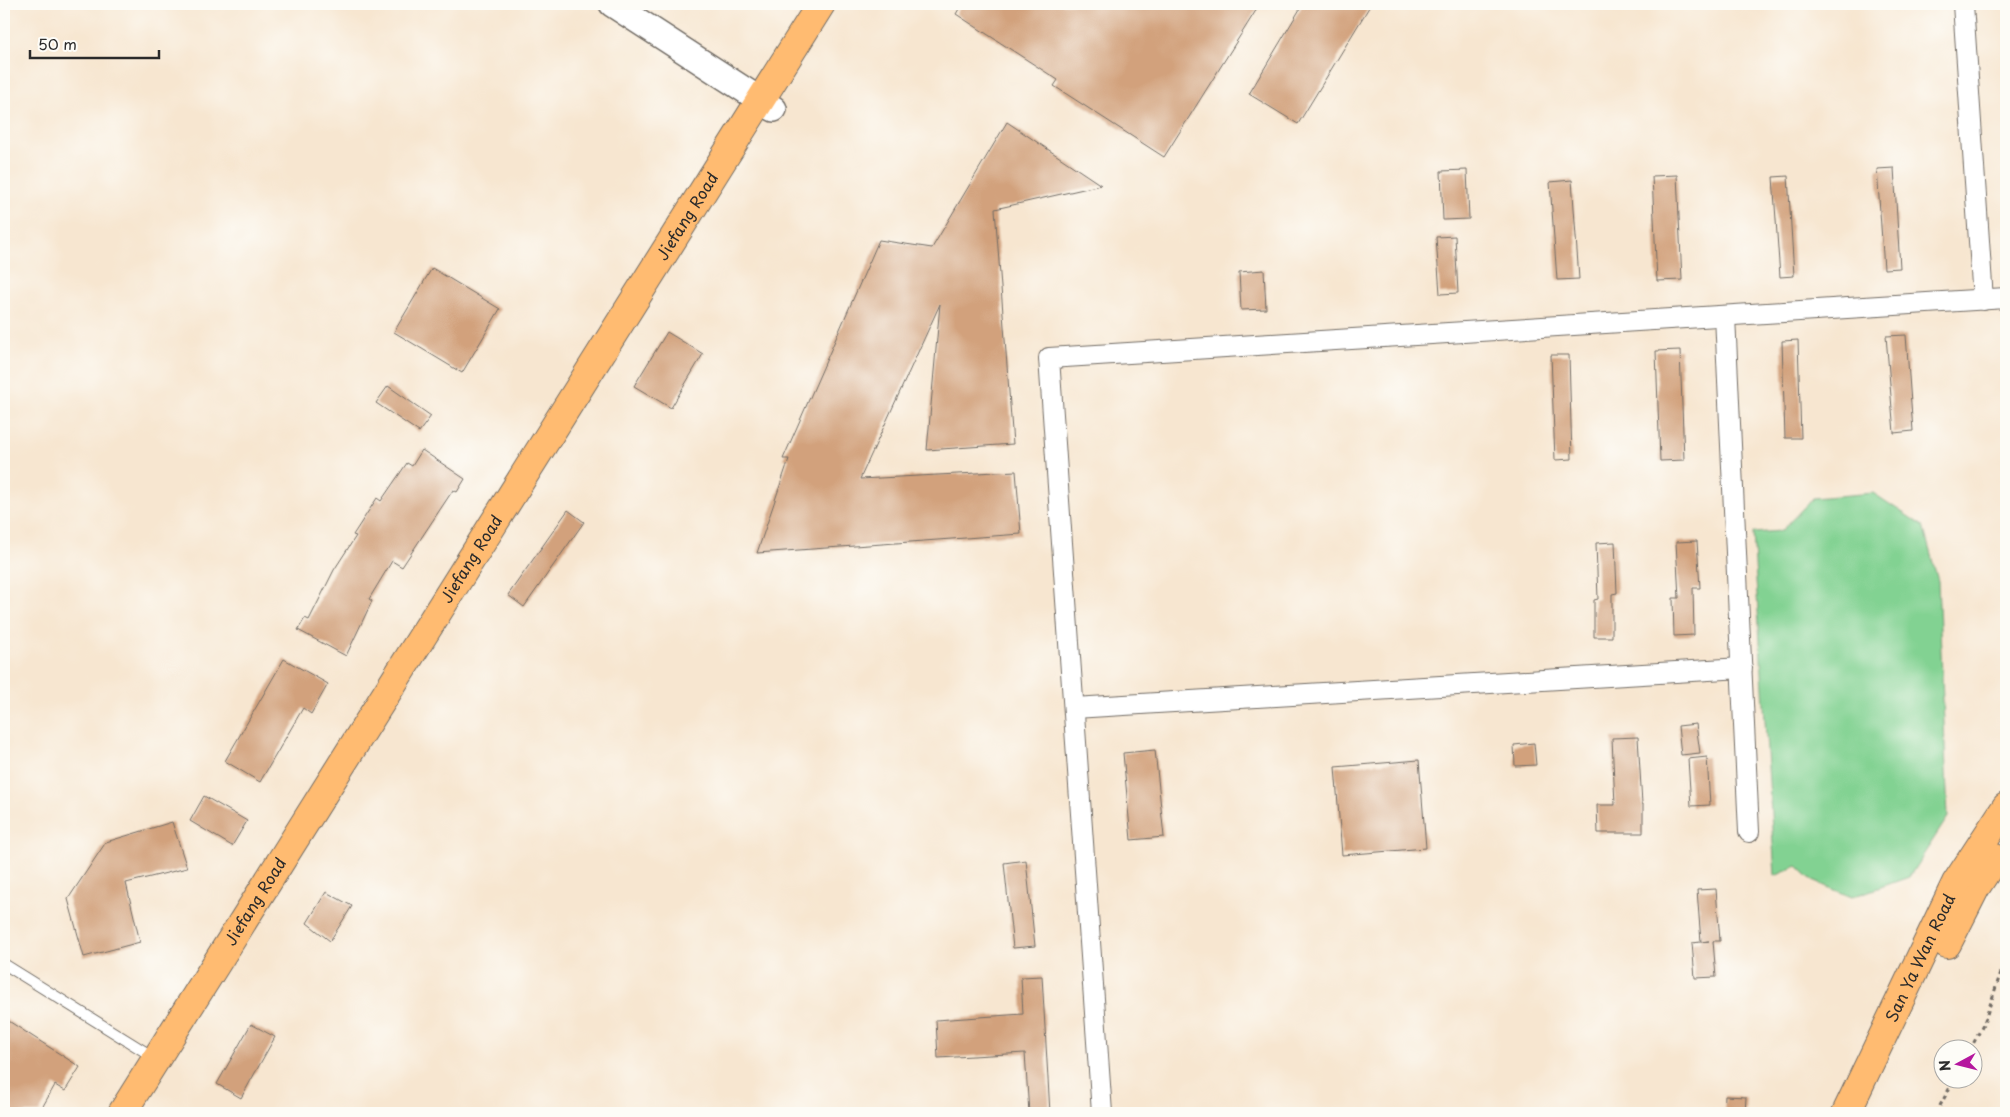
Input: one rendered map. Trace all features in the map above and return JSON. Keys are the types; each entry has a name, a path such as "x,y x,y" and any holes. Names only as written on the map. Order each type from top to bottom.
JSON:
{"main road":[{"name":"Jiefang Road","path":"122,1113 768,105 821,4"},
{"path":"144,1113 768,105 838,4"},
{"name":"San Ya Wan Road","path":"1846,1113 1956,883 2006,807"},
{"name":"San Ya Wan Road","path":"1862,1113 1976,887 2006,841"}],"street":[{"path":"612,4 768,105"},
{"path":"1963,4 1983,300"},
{"path":"1102,1113 1049,358 2006,298"},
{"path":"1725,316 1749,832"},
{"path":"1074,708 1742,668"}],"lane":[{"path":"4,964 156,1058"}],"path":[{"path":"1975,1040 1984,1023 2006,957"},
{"path":"1936,1113 1949,1090"}],"green space":[{"path":"1873,493 1923,526 1938,581 1948,817 1909,877 1852,897 1813,881 1797,866 1775,876 1753,533 1781,531 1813,498"}],"building":[{"path":"962,4 1260,4 1164,157 1054,86 1058,80 956,14"},
{"path":"1303,4 1371,4 1298,124 1249,94"},
{"path":"1007,122 1101,185 995,209 1013,444 927,450 940,304 860,479 1016,471 1021,534 757,553 789,459 783,459 879,240 932,248"},
{"path":"1894,168 1900,268 1884,269 1877,169"},
{"path":"1467,170 1469,219 1443,220 1441,171"},
{"path":"1677,175 1682,280 1657,281 1652,176"},
{"path":"1788,176 1794,276 1780,277 1773,177"},
{"path":"1572,180 1579,279 1557,280 1550,182"},
{"path":"1455,236 1458,293 1440,294 1436,237"},
{"path":"432,268 500,309 462,373 394,332"},
{"path":"1264,270 1266,309 1241,310 1239,272"},
{"path":"667,332 703,354 671,408 634,386"},
{"path":"1906,335 1913,431 1894,433 1886,336"},
{"path":"1798,340 1801,438 1785,438 1782,341"},
{"path":"1680,350 1684,460 1660,461 1656,351"},
{"path":"1551,355 1569,355 1572,459 1555,460"},
{"path":"388,386 431,416 419,432 376,403"},
{"path":"422,450 465,479 457,492 453,490 402,567 392,561 369,599 372,601 346,656 298,630 305,618 309,620 334,570 356,536 353,535 377,498 381,501 407,463 412,466"},
{"path":"568,510 584,522 524,607 508,595"},
{"path":"1697,541 1700,588 1693,588 1694,635 1674,636 1673,598 1679,598 1676,542"},
{"path":"1615,542 1617,593 1612,594 1612,637 1594,637 1594,600 1598,599 1596,543"},
{"path":"284,659 328,684 311,714 303,708 260,782 225,761"},
{"path":"1696,724 1700,753 1681,755 1678,726"},
{"path":"1638,737 1643,804 1643,833 1598,833 1597,805 1615,805 1612,738"},
{"path":"1534,743 1536,765 1515,766 1514,745"},
{"path":"1155,750 1164,837 1131,840 1123,753"},
{"path":"1707,757 1710,805 1691,806 1688,759"},
{"path":"1419,760 1426,848 1342,855 1335,767"},
{"path":"204,796 247,821 232,846 190,821"},
{"path":"172,822 187,868 126,883 140,942 84,957 68,899 106,842"},
{"path":"1026,860 1035,946 1013,948 1004,863"},
{"path":"1716,889 1720,941 1713,941 1716,977 1695,978 1692,943 1701,942 1697,890"},
{"path":"326,892 352,906 330,941 307,923"},
{"path":"1042,976 1050,1113 1029,1113 1025,1053 938,1058 936,1020 1023,1014 1021,977"},
{"path":"4,1018 80,1067 65,1091 55,1085 39,1113 4,1113"},
{"path":"251,1024 275,1037 241,1098 217,1084"},
{"path":"1725,1096 1746,1097 1745,1113 1724,1113"}]}
